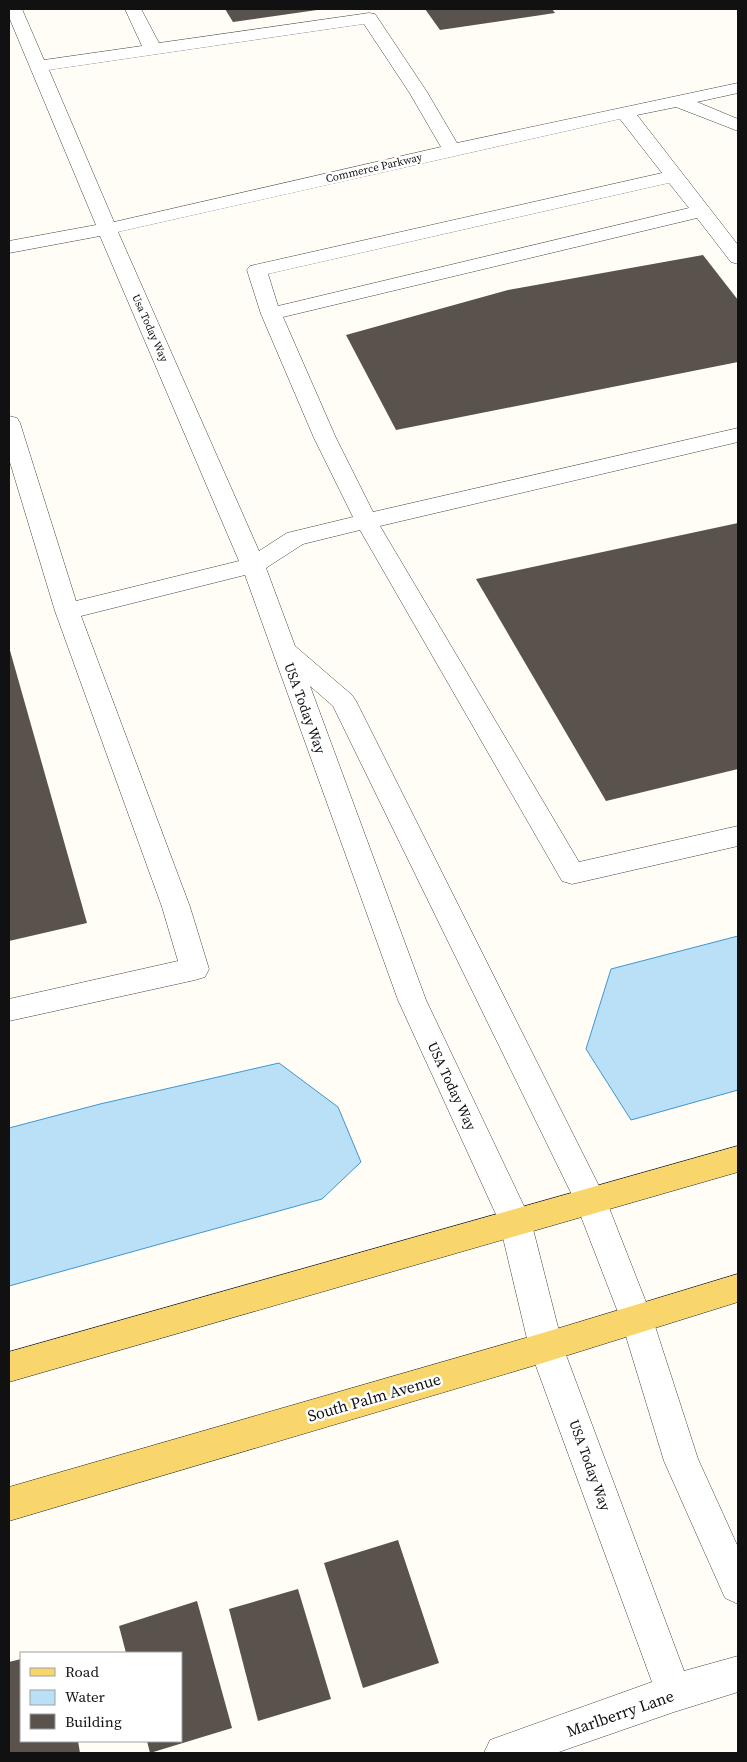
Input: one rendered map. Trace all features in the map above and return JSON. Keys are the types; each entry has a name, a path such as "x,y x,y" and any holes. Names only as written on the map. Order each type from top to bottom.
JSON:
{"main road":[{"path":"9,1367 515,1221 738,1159"},
{"name":"South Palm Avenue","path":"9,1504 546,1347 738,1288"}],"street":[{"name":"Usa Today Way","path":"14,9 253,565 283,649"},
{"path":"134,9 153,49"},
{"path":"38,66 369,18 418,92 452,150"},
{"name":"Commerce Parkway","path":"9,247 107,229 452,150 738,88"},
{"path":"678,101 738,126"},
{"path":"625,113 738,258"},
{"path":"674,176 257,270 272,314 324,438 366,521 572,874 738,836"},
{"path":"272,314 701,211"},
{"path":"9,423 67,611 176,907 195,969 9,1010"},
{"path":"67,611 253,565 295,538 738,435"},
{"name":"USA Today Way","path":"283,649 343,702 590,1200 636,1320 682,1461 738,1586"},
{"name":"USA Today Way","path":"283,649 412,1000 515,1221 546,1347 674,1694"},
{"name":"Marlberry Lane","path":"503,1753 738,1674"}],"water":[{"path":"738,936 738,1090 631,1120 586,1049 611,969"},
{"path":"279,1063 338,1107 361,1162 322,1199 9,1286 9,1128 100,1104"}],"building":[{"path":"225,9 317,9 317,10 233,22"},
{"path":"425,9 552,9 555,13 440,30"},
{"path":"703,255 738,300 738,362 396,430 346,335 508,290"},
{"path":"738,523 738,769 606,801 476,579"},
{"path":"9,647 87,923 9,941"},
{"path":"398,1540 439,1663 363,1688 324,1563"},
{"path":"298,1589 331,1699 258,1721 229,1609"},
{"path":"197,1601 232,1728 150,1753 147,1742 182,1742 182,1652 126,1652 119,1626"},
{"path":"20,1659 20,1742 78,1742 80,1753 9,1753 9,1662"}]}
